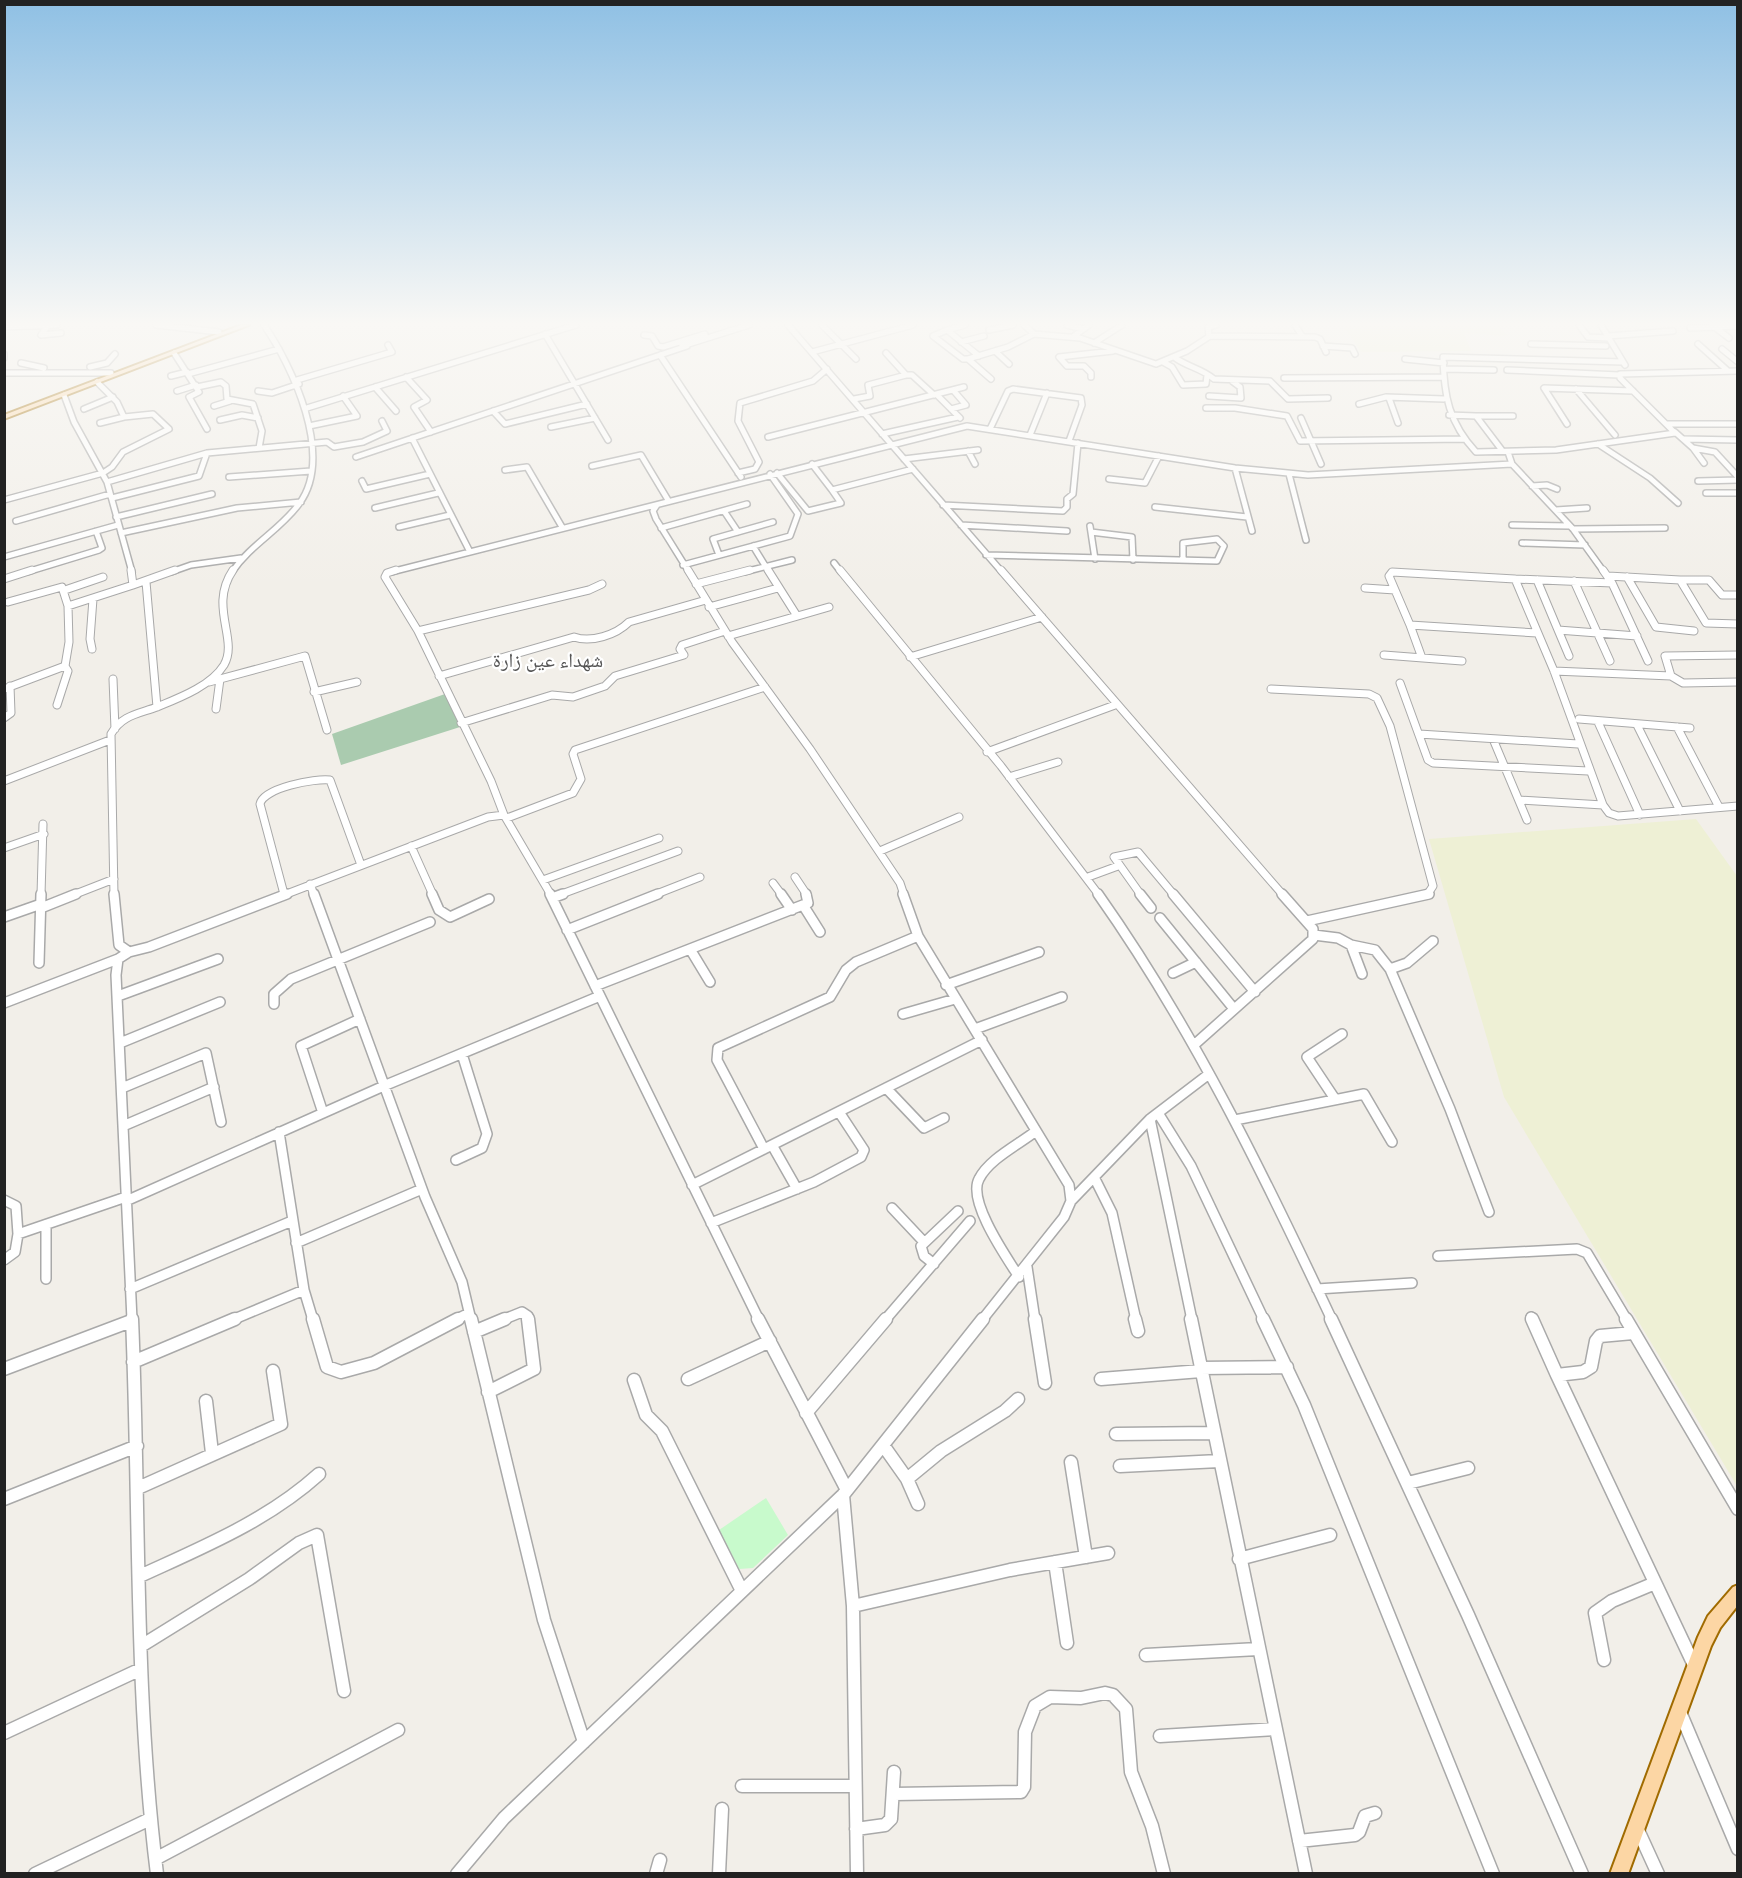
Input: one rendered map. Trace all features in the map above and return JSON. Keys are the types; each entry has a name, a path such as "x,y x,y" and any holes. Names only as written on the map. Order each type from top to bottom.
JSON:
{"main road":[{"path":"1619,1874 1714,1622 1736,1598"}],"street":[{"path":"71,413 107,482 118,525 122,532 133,585"},
{"path":"122,413 124,417"},
{"path":"198,413 207,429"},
{"path":"256,413 262,431 259,448"},
{"path":"206,683 225,663 227,653 220,615 220,597 224,586 241,558 301,502 308,488 311,471 308,413"},
{"path":"309,426 357,416 355,413"},
{"path":"418,413 431,432"},
{"path":"356,457 488,413"},
{"path":"494,413 504,424 551,413"},
{"path":"592,413 608,440"},
{"path":"698,413 743,481"},
{"path":"738,473 755,469 759,462 738,421 739,413"},
{"path":"768,437 859,413"},
{"path":"866,413 1115,705 1307,921 1314,935"},
{"path":"954,413 964,427"},
{"path":"990,429 998,413"},
{"path":"1030,435 1039,413"},
{"path":"1069,441 1079,413"},
{"path":"1265,413 1287,416 1298,440 1465,439"},
{"path":"1394,413 1398,423"},
{"path":"1560,413 1567,424"},
{"path":"1594,413 1615,435"},
{"path":"1655,413 1693,448 1704,463"},
{"path":"4,500 103,473 112,467 123,452 169,429 151,414 100,423"},
{"path":"220,420 242,415 258,418"},
{"path":"1449,415 1465,439 1478,453 1598,444 1675,432"},
{"path":"1449,415 1513,416"},
{"path":"1476,416 1512,464 1571,527 1610,580 1648,661"},
{"path":"883,435 958,417"},
{"path":"551,427 595,418"},
{"path":"1301,418 1321,464"},
{"path":"107,482 207,453 310,446 327,442 334,447 382,436 387,431 382,421"},
{"path":"1667,424 1737,424"},
{"path":"857,1874 852,1606 845,1492 543,880 506,816 418,631 385,577 387,573 469,550 657,505 668,500 891,443 964,427 1289,474 1330,476 1512,464"},
{"path":"881,446 883,435"},
{"path":"412,438 469,550"},
{"path":"1684,439 1737,440"},
{"path":"943,505 1063,511 1067,507 1067,499 1073,494 1078,443"},
{"path":"1598,444 1642,475 1660,483 1678,503"},
{"path":"1693,448 1715,452 1737,479"},
{"path":"904,459 978,450"},
{"path":"968,451 975,464"},
{"path":"16,521 199,476 207,453"},
{"path":"592,466 642,456 668,500"},
{"path":"1109,479 1145,483 1160,456"},
{"path":"777,473 808,511 841,503 812,464"},
{"path":"505,470 527,467 562,527"},
{"path":"1235,468 1251,531"},
{"path":"832,490 913,469"},
{"path":"229,477 311,471"},
{"path":"366,489 430,474"},
{"path":"683,565 790,536 798,514 770,474"},
{"path":"1289,474 1306,540"},
{"path":"1698,481 1737,479"},
{"path":"362,481 369,496"},
{"path":"1532,486 1547,485 1557,489"},
{"path":"1706,493 1737,492"},
{"path":"375,508 438,493"},
{"path":"116,517 212,494"},
{"path":"122,532 237,508 301,502"},
{"path":"661,528 747,504"},
{"path":"657,505 653,511 661,528 726,634 880,851 900,883 918,936 1069,1185 1071,1201"},
{"path":"1155,507 1247,517"},
{"path":"1556,510 1587,508"},
{"path":"724,511 738,532"},
{"path":"399,527 450,515"},
{"path":"719,555 711,540 773,522"},
{"path":"4,557 118,525"},
{"path":"961,525 1067,531"},
{"path":"1512,525 1665,528"},
{"path":"1095,559 1090,529 1132,537 1133,560"},
{"path":"4,579 99,550 102,548 96,531"},
{"path":"986,555 1217,561 1224,546 1217,539 1191,540 1183,543 1183,560"},
{"path":"1522,543 1585,545"},
{"path":"753,546 797,616"},
{"path":"68,606 146,582 191,565 241,558"},
{"path":"696,584 792,560"},
{"path":"834,562 1088,877 1158,982 1194,1045 1276,1198 1472,1620 1582,1874"},
{"path":"1422,658 1389,576 1390,572 1574,581 1627,578 1707,579 1722,595 1737,596"},
{"path":"8,602 58,587 65,590 103,576"},
{"path":"1627,578 1657,628 1694,631"},
{"path":"1515,579 1554,672 1578,744 1603,805 1615,816 1737,806"},
{"path":"1537,580 1569,656"},
{"path":"1680,580 1706,623 1737,624"},
{"path":"1574,581 1610,661"},
{"path":"146,582 157,707"},
{"path":"418,631 589,590 602,584"},
{"path":"440,676 574,637 585,641 621,630 629,622 639,619 778,588"},
{"path":"1365,588 1395,590"},
{"path":"57,705 68,671 65,666 69,642 65,590"},
{"path":"92,650 90,639 93,599"},
{"path":"461,723 552,695 573,697 605,687 615,676 684,655 680,649 682,645 830,608"},
{"path":"910,657 1042,617"},
{"path":"1410,625 1537,633"},
{"path":"1558,630 1637,636"},
{"path":"1671,676 1665,656 1737,654"},
{"path":"129,952 119,945 115,924 110,740 117,724 132,714 157,707 206,683 303,655 306,656 314,692 327,730"},
{"path":"1384,655 1462,661"},
{"path":"4,718 11,713 7,687 65,666"},
{"path":"1554,672 1671,676 1683,683 1737,682"},
{"path":"112,679 115,730"},
{"path":"216,709 220,679"},
{"path":"314,692 357,682"},
{"path":"1400,683 1428,760 1432,763 1588,771"},
{"path":"4,1003 118,959 129,952 149,947 488,817 506,816 573,793 581,778 573,754 575,750 765,687"},
{"path":"1271,689 1369,694 1377,698 1390,726 1433,886 1429,895 1307,921"},
{"path":"987,752 1115,705"},
{"path":"1579,719 1690,728"},
{"path":"1598,722 1640,815"},
{"path":"1637,725 1680,812"},
{"path":"1677,727 1719,807"},
{"path":"1419,734 1578,744"},
{"path":"1493,739 1527,820"},
{"path":"4,781 110,740"},
{"path":"1009,777 1058,762"},
{"path":"284,894 260,804 268,794 314,780 330,780 361,865"},
{"path":"1519,800 1603,805"},
{"path":"880,851 959,817"},
{"path":"39,963 43,824"},
{"path":"4,848 44,834"},
{"path":"543,880 659,838"},
{"path":"411,846 439,910 444,915 450,916 489,899"},
{"path":"552,898 678,851"},
{"path":"1151,908 1118,866 1114,857 1138,852 1256,992"},
{"path":"1088,877 1118,866"},
{"path":"567,930 700,877"},
{"path":"595,986 804,905 810,901 795,877"},
{"path":"4,917 114,879"},
{"path":"773,883 792,910"},
{"path":"310,884 386,1085 422,1189 462,1282 544,1620 584,1742"},
{"path":"804,905 820,932"},
{"path":"1160,918 1234,1009"},
{"path":"274,1004 274,994 283,984 337,959 429,922"},
{"path":"1194,1045 1310,943 1314,935"},
{"path":"1314,935 1338,938 1351,945 1376,949 1390,969 1450,1109 1489,1212"},
{"path":"797,1189 768,1147 717,1060 718,1048 830,997 835,992 836,982 842,974 864,957 918,936"},
{"path":"1390,969 1407,963 1432,941"},
{"path":"1351,945 1362,974"},
{"path":"690,949 710,982"},
{"path":"946,985 1039,952"},
{"path":"118,959 115,967 137,1446 141,1669 150,1819 157,1858 157,1874"},
{"path":"118,996 218,959"},
{"path":"1173,973 1196,962"},
{"path":"18,1234 126,1199 386,1085 600,996"},
{"path":"975,1029 1062,997"},
{"path":"903,1014 955,999"},
{"path":"120,1043 220,1002"},
{"path":"323,1113 301,1046 360,1018"},
{"path":"1335,1099 1306,1057 1342,1034"},
{"path":"692,1185 982,1040"},
{"path":"122,1088 206,1053 221,1122"},
{"path":"456,1160 482,1148 487,1134 462,1054"},
{"path":"457,1874 504,1818 845,1492 1028,1267 1065,1217 1071,1201 1095,1179 1154,1116 1209,1074"},
{"path":"123,1126 214,1087"},
{"path":"886,1088 924,1128 944,1118"},
{"path":"1235,1120 1335,1099 1366,1095 1392,1142"},
{"path":"711,1223 797,1189 864,1154 864,1150 839,1112"},
{"path":"1154,1116 1191,1166 1287,1367 1338,1484 1372,1575 1493,1874"},
{"path":"1154,1116 1213,1433 1306,1874"},
{"path":"1019,1278 980,1205 975,1191 982,1174 1036,1131"},
{"path":"279,1132 304,1290 327,1367 341,1372 374,1363 469,1313"},
{"path":"1095,1179 1112,1213 1138,1330"},
{"path":"296,1242 422,1189"},
{"path":"4,1200 16,1206 18,1234 15,1252 4,1260"},
{"path":"892,1208 923,1241"},
{"path":"934,1264 922,1251 923,1241 958,1211"},
{"path":"130,1289 292,1221"},
{"path":"806,1413 970,1221"},
{"path":"46,1225 46,1279"},
{"path":"1438,1256 1582,1250 1587,1253 1737,1509"},
{"path":"1028,1267 1045,1383"},
{"path":"1317,1289 1412,1283"},
{"path":"133,1362 304,1290"},
{"path":"474,1332 522,1312 528,1316 534,1369 488,1392"},
{"path":"1531,1317 1696,1668"},
{"path":"4,1369 132,1321"},
{"path":"1557,1375 1583,1372 1591,1367 1596,1341 1600,1336 1634,1332"},
{"path":"688,1379 770,1341"},
{"path":"1101,1378 1201,1370 1287,1367"},
{"path":"138,1488 281,1424 273,1371"},
{"path":"634,1380 646,1415 662,1431 742,1591"},
{"path":"907,1479 941,1451 1005,1412 1018,1399"},
{"path":"206,1401 213,1453"},
{"path":"1116,1434 1213,1433"},
{"path":"883,1445 907,1479 918,1504"},
{"path":"4,1499 137,1446"},
{"path":"1120,1466 1219,1461"},
{"path":"1071,1462 1086,1557"},
{"path":"1408,1483 1468,1468"},
{"path":"140,1576 184,1556 286,1501 319,1474"},
{"path":"141,1646 249,1579 299,1543 317,1535 344,1691"},
{"path":"1239,1559 1330,1535"},
{"path":"852,1606 1055,1562 1108,1553"},
{"path":"1055,1562 1067,1643"},
{"path":"1604,1660 1595,1613 1612,1601 1655,1583"},
{"path":"1146,1655 1258,1649"},
{"path":"4,1732 141,1669"},
{"path":"894,1794 1021,1792 1024,1787 1025,1732 1035,1706 1050,1697 1081,1698 1105,1693 1113,1695 1126,1709 1131,1772 1152,1826 1164,1874"},
{"path":"1680,1712 1736,1840"},
{"path":"157,1858 398,1730"},
{"path":"1160,1736 1275,1730"},
{"path":"856,1829 889,1822 893,1814 894,1772"},
{"path":"742,1786 854,1786"},
{"path":"719,1874 722,1809"},
{"path":"1299,1841 1355,1835 1359,1832 1365,1816 1375,1813"},
{"path":"35,1874 150,1819"},
{"path":"1636,1828 1658,1874"},
{"path":"466,1874 472,1858"}],"green space":[{"path":"445,694 460,727 341,765 332,734"},
{"path":"1696,819 1737,876 1737,1486 1504,1097 1429,839"},
{"path":"766,1498 788,1535 753,1568 739,1569 719,1530"}],"district":[{"name":"شهداء عين زارة","path":"548,660"}]}
